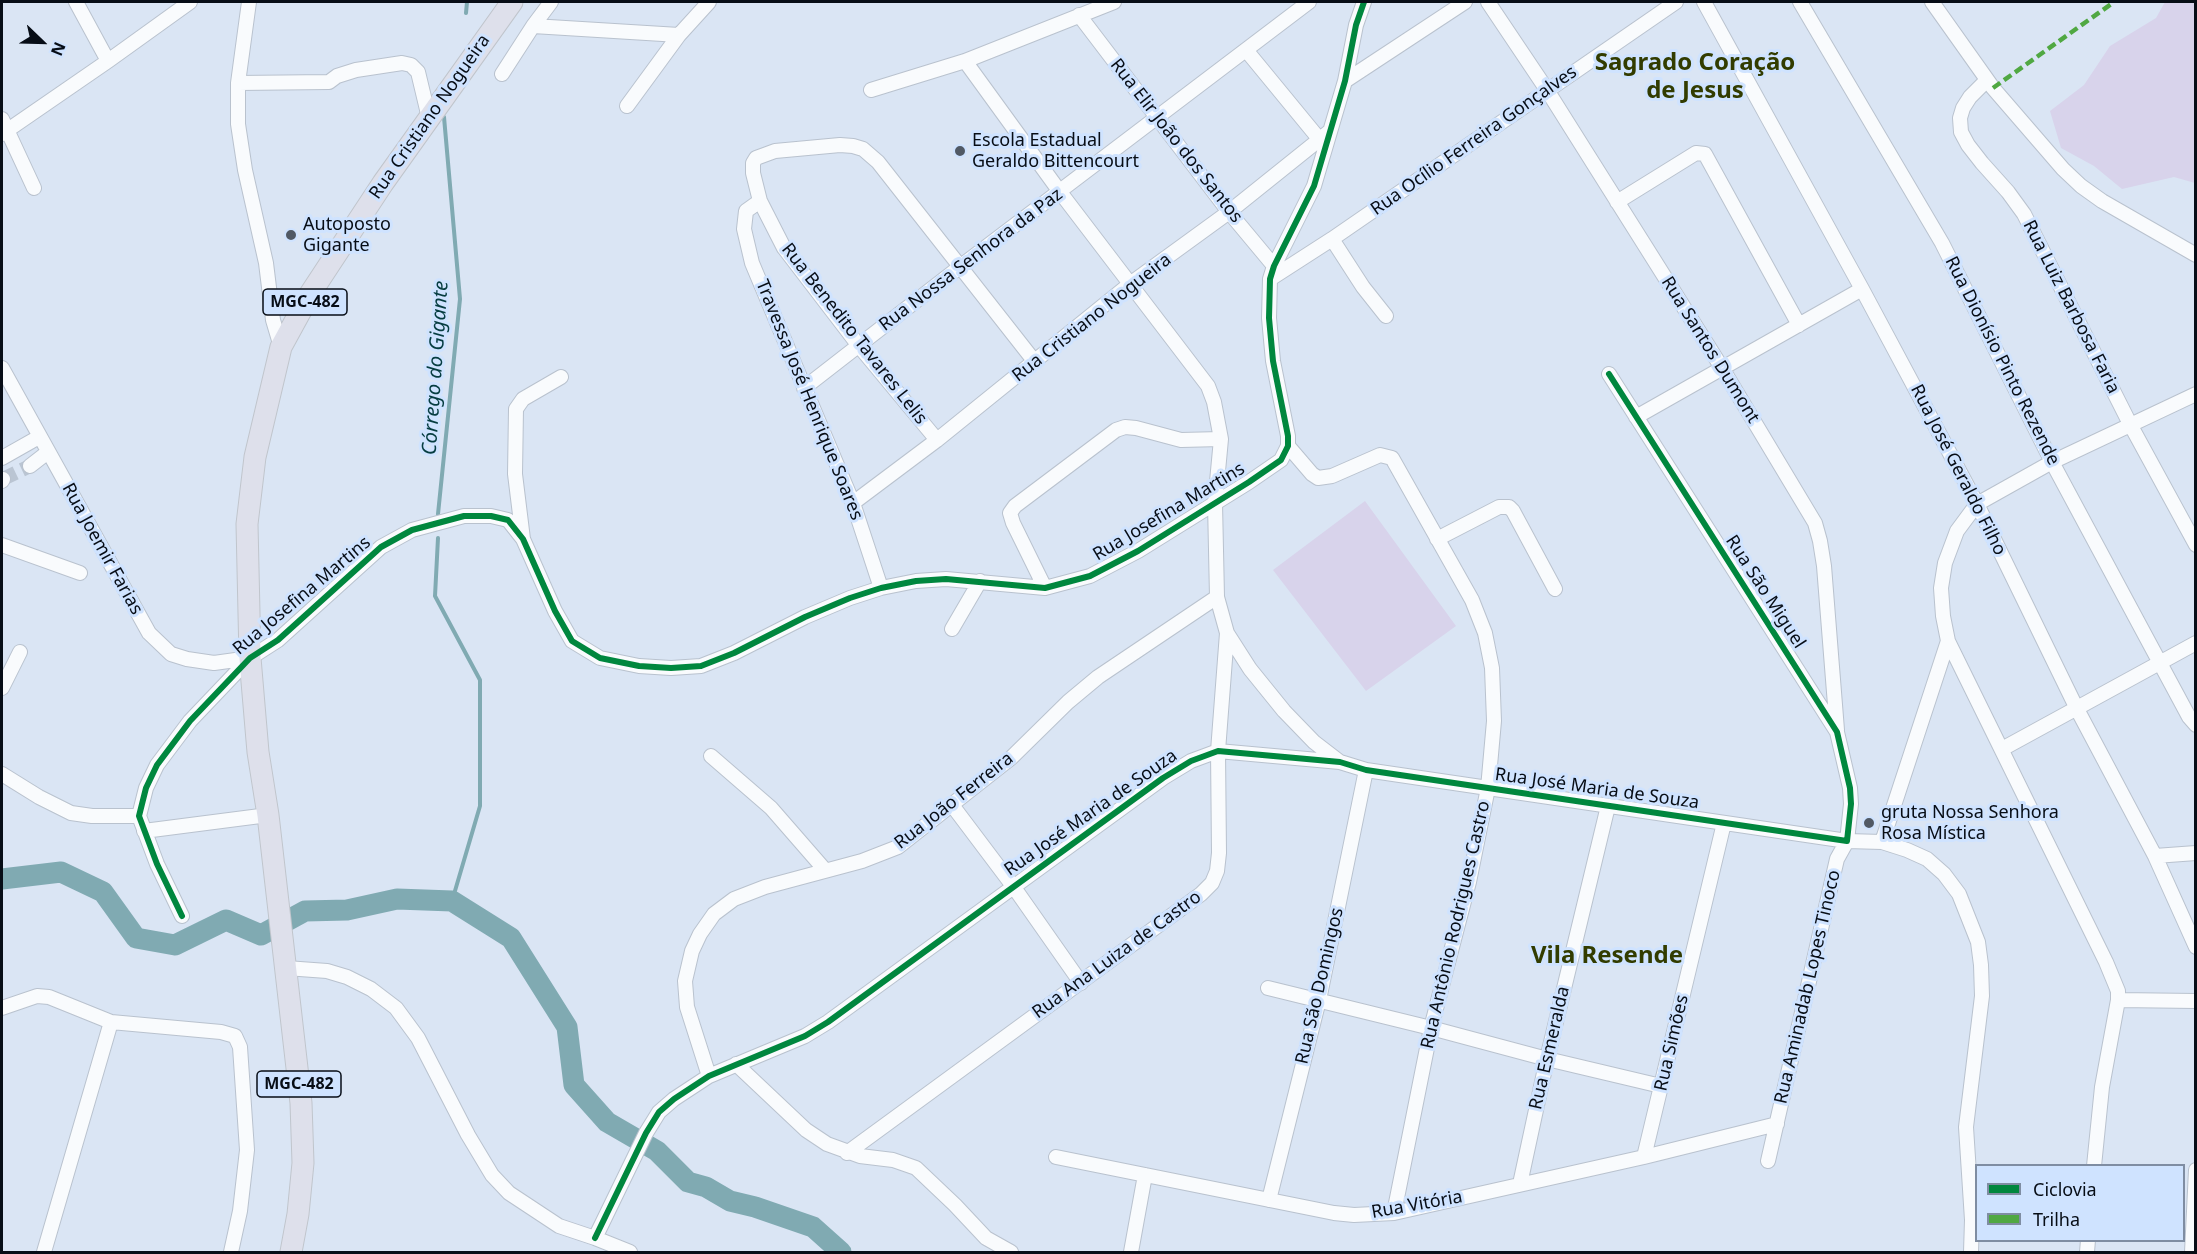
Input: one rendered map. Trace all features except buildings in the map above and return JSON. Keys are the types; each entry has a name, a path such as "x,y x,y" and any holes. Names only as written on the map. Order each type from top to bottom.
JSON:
{"highway":[{"name":"Rua Cristiano Nogueira","path":"286,968 268,815 258,752 250,658 247,524 255,457 281,347 310,294 342,242 512,2"},
{"name":"MGC-482","path":"286,968 301,1103 303,1151 291,1252"},
{"name":"MGC-482","path":"279,1252 296,1221"}],"street":[{"path":"76,2 108,61"},
{"path":"34,188 3,128 108,61 190,2"},
{"path":"249,2 238,83 238,124 244,170 266,263 273,320 281,347"},
{"path":"502,74 551,2"},
{"path":"627,106 679,35 710,2"},
{"path":"872,90 965,61 1114,2"},
{"name":"Rua Nossa Senhora da Paz","path":"804,388 1309,2"},
{"path":"1288,446 1273,361 1269,318 1272,273 1306,207 1314,186 1325,136 1345,81 1356,25 1364,2"},
{"path":"1345,81 1465,2"},
{"name":"Rua Santos Dumont","path":"1488,2 1547,90 1722,368 1815,523 1821,541 1824,566 1837,732"},
{"name":"Rua Ocílio Ferreira Gonçalves","path":"1272,273 1332,239 1676,2"},
{"name":"Rua José Geraldo Filho","path":"1704,2 1977,504 2077,709 2155,856 2196,947"},
{"name":"Rua Dionísio Pinto Rezende","path":"1800,2 1942,243 2052,462 2196,725"},
{"path":"1932,2 1987,80 2042,146 2081,186 2117,210 2196,255"},
{"name":"Rua Elir João dos Santos","path":"1079,15 1229,212 1272,273"},
{"path":"533,26 679,35"},
{"path":"1246,50 1325,136"},
{"path":"965,61 1060,192 1208,386 1214,402 1221,439 1215,503 1217,597 1227,633 1250,669 1284,711 1314,742 1340,762"},
{"path":"238,83 329,82 337,76 356,70 402,63 411,65 418,72 429,118"},
{"name":"Rua Luiz Barbosa Faria","path":"1987,80 1963,108 1960,118 1961,132 1975,154 2016,201 2024,214 2130,424 2196,545"},
{"name":"Rua Cristiano Nogueira","path":"853,503 938,440 1130,284 1229,212 1325,136"},
{"name":"Rua Benedito Tavares Lelis","path":"938,440 859,346 784,248 760,201 753,173 753,163 756,158 775,151 840,145 863,149 878,162 961,266"},
{"path":"1617,202 1696,153 1705,154 1799,325"},
{"name":"Travessa José Henrique Soares","path":"760,201 746,211 744,229 752,263 853,503 881,588"},
{"path":"1332,239 1363,287 1386,316"},
{"path":"961,266 1035,362"},
{"path":"1636,417 1862,289"},
{"name":"Rua Joemir Farias","path":"2,368 148,633 171,654 214,663 250,658"},
{"name":"Rua São Miguel","path":"1609,374 1837,732 1850,788 1851,804 1847,841"},
{"path":"523,539 515,474 516,409 523,399 561,377"},
{"path":"2094,1164 2102,1087 2118,991 2106,962 1948,641 1941,588 1945,563 1957,531 1977,504 2052,462 2196,394"},
{"path":"1045,588 1013,523 1010,513 1015,506 1116,430 1125,427 1181,440 1221,439"},
{"path":"2,458 39,437"},
{"name":"Rua Josefina Martins","path":"182,916 157,864 140,816 146,788 157,765 173,742 250,658 278,640 381,548 412,530 464,516 491,516 508,520 523,539 555,611 572,641 600,658 639,666 671,668 701,666 734,653 814,613 881,588 916,581 946,579 1045,588 1090,576 1138,551 1281,460 1288,446"},
{"name":"Rua Antônio Rodrigues Castro","path":"1288,446 1318,478 1332,476 1380,455 1392,458 1472,600 1485,633 1492,669 1495,694 1488,788 1469,882 1431,1028 1394,1213"},
{"path":"30,466 48,452"},
{"path":"1437,539 1499,507 1509,507 1555,589"},
{"path":"2,545 80,573"},
{"path":"952,628 980,581"},
{"name":"Rua João Ferreira","path":"709,1076 687,1007 685,981 692,951 700,934 714,914 734,899 765,887 861,861 898,847 1011,758 1061,708 1098,677 1217,597"},
{"name":"Rua Ana Luiza de Castro","path":"847,1153 1081,983 1201,894 1212,883 1217,871 1219,853 1218,751 1227,633"},
{"path":"1882,842 1948,641"},
{"path":"2002,749 2196,643"},
{"path":"2,688 20,652"},
{"name":"Rua José Maria de Souza","path":"595,1238 646,1132 659,1112 674,1099 709,1076 805,1036 828,1023 1162,778 1191,761 1218,751 1340,762 1366,770 1847,841"},
{"path":"711,756 771,808 825,870"},
{"name":"Rua São Domingos","path":"1269,1200 1319,1000 1366,770"},
{"path":"2,774 39,797 71,813 92,816 140,816"},
{"path":"952,805 1013,886 1081,983"},
{"name":"Rua Esmeralda","path":"1520,1184 1547,1059 1608,806"},
{"path":"144,831 268,815"},
{"name":"Rua Simões","path":"1644,1157 1724,823"},
{"path":"1847,841 1882,842 1927,859 1944,874 1959,894 1978,942 1981,965 1981,1007 1966,1127 1972,1220 1971,1252"},
{"name":"Rua Aminadab Lopes Tinoco","path":"1768,1161 1833,872 1847,841"},
{"path":"2155,856 2196,853"},
{"path":"286,968 327,971 347,977 371,989 396,1008 418,1038 468,1135 492,1175 509,1193 559,1226 630,1252"},
{"path":"1268,988 1661,1086"},
{"path":"2,1008 37,996 49,997 111,1022 221,1032 236,1036 240,1047 247,1150 240,1211 231,1252"},
{"path":"2118,1000 2196,1001"},
{"path":"44,1252 111,1022"},
{"path":"736,1064 806,1130 827,1144 847,1153 893,1160 916,1168 943,1192 986,1238 1011,1252"},
{"name":"Rua Vitória","path":"1056,1158 1354,1215 1394,1213 1644,1157 1777,1124"},
{"path":"2192,1252 2196,1170"},
{"path":"1131,1252 1145,1176"}],"shaded area":[{"path":"2165,2 2195,2 2195,183 2174,177 2122,189 2094,166 2061,148 2050,111 2084,85 2110,46 2156,18"},
{"path":"1365,501 1456,626 1366,691 1273,570"}],"waterway":[{"name":"Córrego do Gigante","path":"466,13 467,2"},
{"name":"Córrego do Gigante","path":"438,514 460,299 444,117"},
{"name":"Córrego do Gigante","path":"438,538 435,596 480,680 480,806 452,901"},
{"path":"2,879 61,872 103,892 136,938 175,945 226,920 261,935 305,911 347,910 397,899 452,901 511,938 567,1027 574,1085 607,1122 657,1151 688,1182 706,1187 730,1201 813,1227 841,1252"}],"tunnel":[{"path":"3,479 30,466"}],"marked path":[{"path":"1993,88 2114,2"}],"cycle path":[{"path":"182,916 157,864 139,816 146,788 157,765 190,721 250,658 278,640 381,547 412,530 464,516 491,516 508,520 523,539 555,611 572,641 600,658 639,666 671,668 701,666 734,653 805,617 881,588 916,581 946,579 1045,588 1090,576 1138,551 1281,460 1288,446 1288,436 1273,361 1269,318 1270,279 1274,266 1314,186 1345,81 1356,25 1364,2"},
{"path":"595,1238 646,1133 659,1112 674,1099 709,1076 805,1036 828,1022 1163,778 1191,761 1218,751 1340,762 1366,770 1847,841 1851,804 1850,788 1837,732 1609,374"}],"place":[{"name":"Escola Estadual Geraldo Bittencourt","path":"960,151"},
{"name":"Autoposto Gigante","path":"291,235"},
{"name":"gruta Nossa Senhora Rosa Mística","path":"1869,823"}],"district":[{"name":"Sagrado Coração de Jesus","path":"1695,77"},
{"name":"Vila Resende","path":"1607,956"}]}
